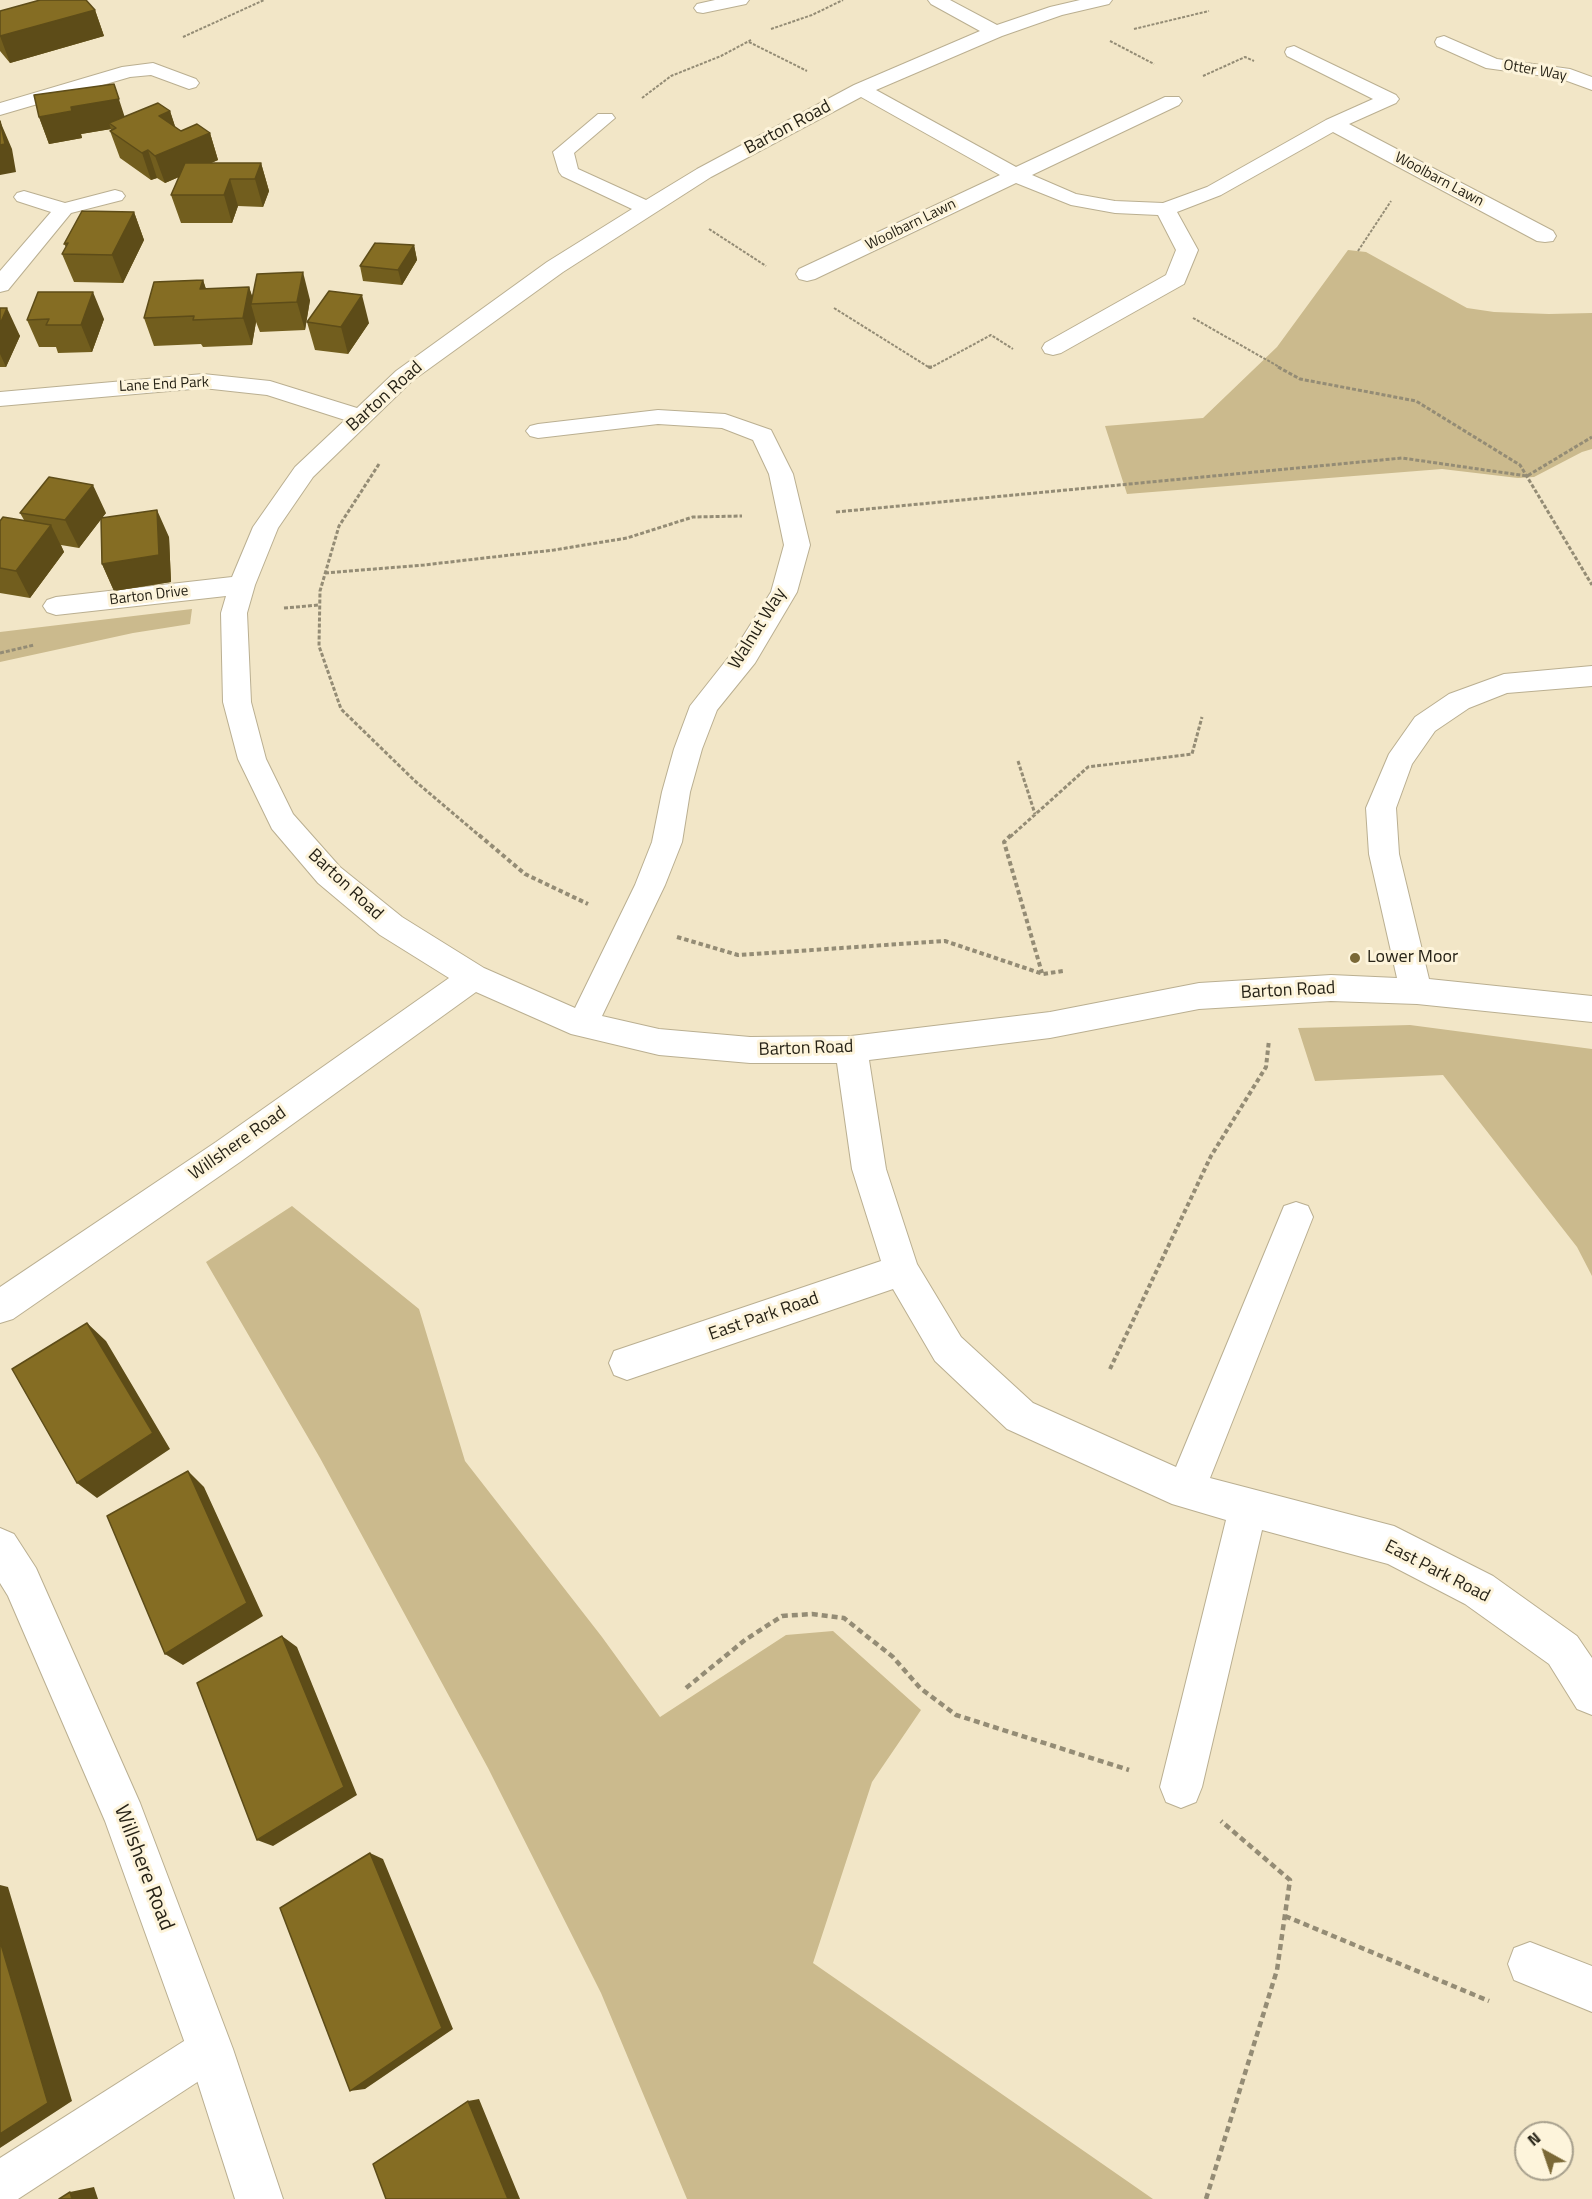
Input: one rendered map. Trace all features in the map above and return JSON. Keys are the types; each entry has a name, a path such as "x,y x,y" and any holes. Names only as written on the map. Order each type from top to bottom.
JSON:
{"street":[{"path":"703,8 740,0"},
{"path":"937,0 995,32"},
{"name":"Barton Road","path":"1103,0 1056,10 995,32 857,92 760,141 646,208 555,267 404,376 304,472 266,527 242,585 234,613 237,702 252,759 282,821 329,875 391,926 473,977 582,1025 658,1042 750,1050 851,1049 1050,1025 1199,996 1331,988 1417,991 1592,1009"},
{"name":"Otter Way","path":"1444,42 1493,64 1563,73 1592,84"},
{"path":"857,92 1015,175 1071,199 1114,207 1165,209 1214,191 1333,124 1389,99 1294,52"},
{"path":"0,109 129,71 153,69 189,83"},
{"name":"Woolbarn Lawn","path":"807,274 1172,101"},
{"path":"605,118 564,152 569,172 646,208"},
{"name":"Woolbarn Lawn","path":"1333,124 1545,236"},
{"path":"24,197 64,209 115,196"},
{"path":"0,285 64,209"},
{"path":"1053,348 1176,279 1187,250 1165,209"},
{"name":"Lane End Park","path":"0,399 203,381 270,387 361,417"},
{"name":"Walnut Way","path":"538,431 658,417 725,421 763,435 781,474 797,545 784,592 745,656 704,706 688,749 676,792 667,842 631,924 582,1025"},
{"name":"Barton Drive","path":"56,606 242,585"},
{"path":"1417,991 1384,854 1381,808 1399,761 1425,724 1459,701 1504,684 1592,676"},
{"name":"Willshere Road","path":"0,1307 228,1152 473,977"},
{"name":"East Park Road","path":"851,1049 869,1169 902,1270 948,1349 1020,1416 1186,1491 1394,1546 1479,1590 1563,1650 1592,1694"},
{"path":"1186,1491 1296,1217"},
{"name":"East Park Road","path":"627,1363 902,1270"},
{"path":"1181,1787 1248,1508"},
{"name":"Willshere Road","path":"0,1548 22,1582 125,1818 210,2049 260,2199"},
{"path":"1530,1964 1592,1989"}],"lane":[{"path":"0,2184 210,2049"}],"path":[{"path":"129,71 159,48 264,0"},
{"path":"766,32 843,0"},
{"path":"605,118 626,110 671,76 722,56 757,37"},
{"path":"1103,37 1190,82"},
{"path":"748,42 857,92"},
{"path":"1172,101 1166,93 1245,57 1255,62"},
{"path":"1358,251 1396,193 1421,171"},
{"path":"709,229 774,270"},
{"path":"1150,293 1300,379 1416,401 1520,465 1592,585"},
{"path":"832,306 930,368 991,335 1030,360 1053,348"},
{"path":"325,573 424,565 554,550 627,538 693,517 791,517 1402,458 1527,476 1592,437"},
{"path":"381,461 339,526 320,591 319,646 341,709 415,781 525,874 631,924 738,955 945,941 1043,974 1066,971"},
{"path":"1043,974 1004,842 1088,767 1192,754 1202,717"},
{"path":"1018,761 1035,814"},
{"path":"1110,1369 1211,1156 1266,1067 1270,1030 1258,992"},
{"path":"686,1688 745,1640 782,1616 812,1614 844,1618 893,1657 920,1688 956,1715 1181,1787 1290,1880 1277,1970 1206,2199"},
{"path":"1285,1916 1490,2002"}],"shaded area":[{"path":"1348,250 1366,252 1467,308 1494,312 1592,313 1592,449 1534,477 1518,478 1442,469 1127,494 1105,426 1203,418 1277,347"},
{"path":"192,609 190,624 133,633 0,662 0,632"},
{"path":"1410,1025 1592,1049 1592,1276 1577,1247 1443,1075 1315,1081 1298,1028"},
{"path":"292,1206 419,1309 465,1461 602,1637 660,1717 786,1635 833,1631 921,1710 872,1782 813,1963 1153,2199 687,2199 601,1993 488,1768 320,1458 206,1262"}],"building":[{"path":"40,0 86,0 95,10 0,36 0,11"},
{"path":"114,84 119,99 71,107 72,111 39,117 34,95"},
{"path":"158,103 170,111 159,116 181,131 197,124 210,133 155,156 148,150 142,153 110,131 116,128 109,123"},
{"path":"0,121 5,144 0,145"},
{"path":"185,163 261,163 255,179 230,179 224,195 171,195"},
{"path":"82,211 134,212 112,255 62,254 68,243 64,244"},
{"path":"375,243 414,245 398,270 360,266"},
{"path":"303,272 297,302 251,304 257,274"},
{"path":"203,280 200,289 249,287 243,318 193,320 194,316 144,318 154,282"},
{"path":"329,291 362,295 341,327 307,322"},
{"path":"38,292 93,292 81,325 46,325 49,319 27,320"},
{"path":"0,308 7,308 0,324"},
{"path":"49,477 93,485 65,520 20,513"},
{"path":"157,510 159,555 102,564 101,518"},
{"path":"3,517 51,525 16,571 0,568 0,521"},
{"path":"87,1323 153,1433 77,1483 12,1369"},
{"path":"188,1471 247,1603 165,1654 107,1516"},
{"path":"282,1636 344,1787 257,1840 197,1683"},
{"path":"370,1853 442,2028 350,2091 280,1908"},
{"path":"0,1941 48,2103 0,2134"},
{"path":"468,2101 508,2199 386,2199 373,2164"},
{"path":"70,2192 72,2199 59,2199"}],"place":[{"name":"Lower Moor","path":"1355,958"}]}
